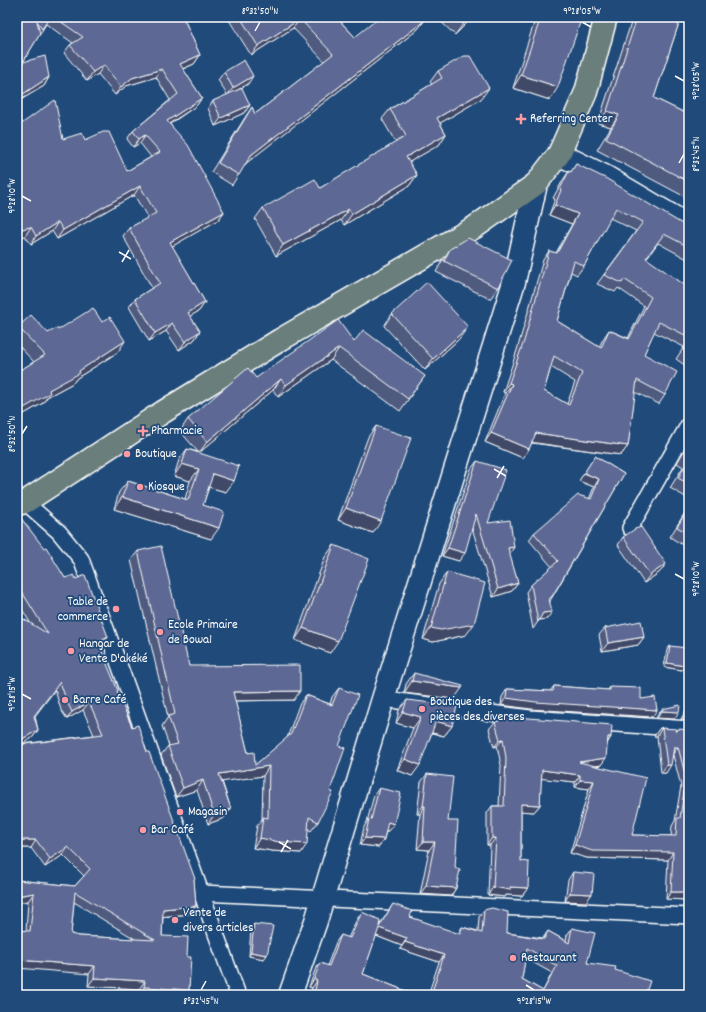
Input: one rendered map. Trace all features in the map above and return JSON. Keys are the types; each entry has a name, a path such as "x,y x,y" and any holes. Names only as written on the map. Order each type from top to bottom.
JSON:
{"highway":[{"path":"21,503 280,340 475,227 536,184 559,154 586,92 604,18"}],"main road":[{"path":"559,154 606,177 689,226"},
{"path":"290,995 316,921 321,899 514,282 536,184"}],"street":[{"path":"630,528 689,424"},
{"path":"21,503 59,532 80,559 238,995"},
{"path":"383,699 530,718 689,730"},
{"path":"200,893 689,916"}],"building":[{"path":"17,17 50,17 42,29 37,21 40,34 23,62 45,56 49,77 17,98"},
{"path":"54,17 183,17 200,55 180,64 202,98 167,121 188,145 224,212 170,242 205,302 188,313 200,331 185,342 172,323 155,333 135,299 160,283 129,228 156,213 140,186 63,230 58,222 36,236 31,227 17,230 17,127 55,100 63,139 82,133 85,140 103,132 109,132 127,171 160,152 145,135 139,139 133,131 178,94 162,69 132,78 121,87 104,65 93,72 70,45 83,37"},
{"path":"240,17 336,17 355,37 380,17 421,17 424,21 251,155 239,175 218,163 252,107 255,114 333,54 300,19 258,46"},
{"path":"458,17 469,17 464,23"},
{"path":"541,17 582,17 558,87 521,75"},
{"path":"637,17 681,17 654,98 689,115 689,182 606,138 619,115 607,111"},
{"path":"464,56 470,56 489,88 437,118 446,134 406,157 417,175 352,214 349,209 283,245 263,208 315,179 320,188 406,136 390,109 442,78 438,71"},
{"path":"244,60 253,76 233,88 224,72"},
{"path":"242,88 250,105 221,118 213,101"},
{"path":"576,164 607,179 689,228 689,247 664,234 646,258 689,288 689,337 659,322 644,354 677,372 665,395 637,380 628,446 536,433 529,449 491,433 512,384 509,383 524,341 549,251 557,253 578,214 555,205 561,190 560,189 569,171 571,172","holes":["616,208 643,222 604,275 622,283 624,279 651,297 629,339 609,330 601,348 557,321 574,261 584,266","554,356 582,373 569,405 544,391"]},
{"path":"468,238 512,260 498,288 444,261 450,249"},
{"path":"427,282 468,327 433,359 392,314"},
{"path":"93,308 102,322 110,317 125,341 79,371 80,373 49,390 50,393 17,412 17,372 45,355 18,327 31,315 48,333 57,328 58,330"},
{"path":"338,320 354,342 363,330 425,376 408,399 339,348 286,385 281,379 207,442 188,419 248,368 256,378"},
{"path":"689,340 689,354 683,350"},
{"path":"376,426 411,438 381,521 346,508"},
{"path":"689,445 689,455 685,452"},
{"path":"187,449 239,466 234,481 213,474 203,505 224,512 219,528 122,497 128,481 188,500 199,469 182,464"},
{"path":"595,456 624,474 553,595 549,599 552,612 543,613 538,622 531,585 558,561 534,533 578,495 591,499 599,479 584,473"},
{"path":"689,459 689,484 678,478"},
{"path":"477,461 506,470 488,523 510,520 514,547 508,548 518,583 498,589 476,514 465,553 448,548"},
{"path":"689,507 689,534 677,527"},
{"path":"17,513 44,548 46,547 65,578 74,575 76,579 85,575 108,637 98,642 132,727 138,725 195,879 196,906 163,909 162,936 188,937 187,957 191,957 189,990 144,987 145,981 94,978 95,966 18,960 17,968 17,930 30,931 34,893 17,896 17,880 75,886 90,869 68,847 50,859 36,840 17,840 17,745 103,734 89,702 72,712 60,682 34,716 38,730 17,742 17,615 48,634 17,584","holes":["75,892 155,940 79,936 71,934"]},
{"path":"641,527 666,564 650,575 623,537"},
{"path":"334,545 369,559 338,641 303,628"},
{"path":"161,546 189,666 300,665 300,691 233,692 248,753 254,752 255,765 291,734 306,695 332,705 339,688 358,695 339,746 345,748 330,791 333,792 318,822 309,817 307,844 279,842 260,838 263,817 268,818 269,766 219,774 231,809 214,815 203,780 183,788 168,746 178,744 168,716 175,714 138,551"},
{"path":"447,572 485,583 474,624 441,630 431,628"},
{"path":"641,621 644,637 608,643 605,628"},
{"path":"670,646 687,648 685,666 667,663"},
{"path":"414,673 463,686 462,688 412,681"},
{"path":"554,686 610,690 610,687 641,688 641,699 655,697 657,710 536,702 506,698 507,689 553,691"},
{"path":"407,700 457,706 452,726 436,721 420,765 405,759 421,717 403,712"},
{"path":"680,705 679,712 662,711 662,709"},
{"path":"505,716 612,725 611,737 608,737 606,758 579,762 646,778 632,835 676,836 677,818 680,818 686,778 678,747 674,747 671,765 667,765 662,728 677,729 676,732 678,729 689,730 689,892 671,892 673,852 592,851 575,845 594,781 580,780 580,775 542,770 540,805 521,804 521,861 529,862 528,888 510,887 510,890 493,887 496,838 492,838 492,806 504,806 506,758 503,739 500,740 495,722 505,719"},
{"path":"427,774 453,777 448,821 458,821 455,868 460,870 456,888 426,886 435,842 423,842 425,806 423,806"},
{"path":"379,788 401,793 394,824 388,822 384,839 365,838 369,819 371,820"},
{"path":"573,872 594,874 592,894 570,893"},
{"path":"393,904 412,911 410,917 460,934 462,927 482,933 484,910 492,908 508,912 507,933 544,939 548,931 569,943 572,928 595,933 587,963 616,967 615,970 650,981 645,995 431,995 444,955 405,942 407,938 379,928 363,974 416,995 314,995 317,981 314,979 320,963 329,966 341,935 350,938 362,912 380,920 379,927","holes":["527,948 557,966 543,991 522,979"]},
{"path":"254,924 273,926 267,955 251,952"}],"place":[{"name":"Referring Center","path":"521,119"},
{"name":"Pharmacie","path":"143,431"},
{"name":"Boutique","path":"127,454"},
{"name":"Kiosque","path":"140,487"},
{"name":"Table de commerce","path":"116,609"},
{"name":"Ecole Primaire de Bowa1","path":"160,632"},
{"name":"Hangar de Vente D'akéké","path":"71,651"},
{"name":"Barre Café","path":"65,700"},
{"name":"Boutique des pièces des diverses","path":"422,709"},
{"name":"Magasin","path":"180,812"},
{"name":"Bar Café","path":"143,830"},
{"name":"Vente de divers articles","path":"175,920"},
{"name":"Restaurant","path":"513,958"}]}
